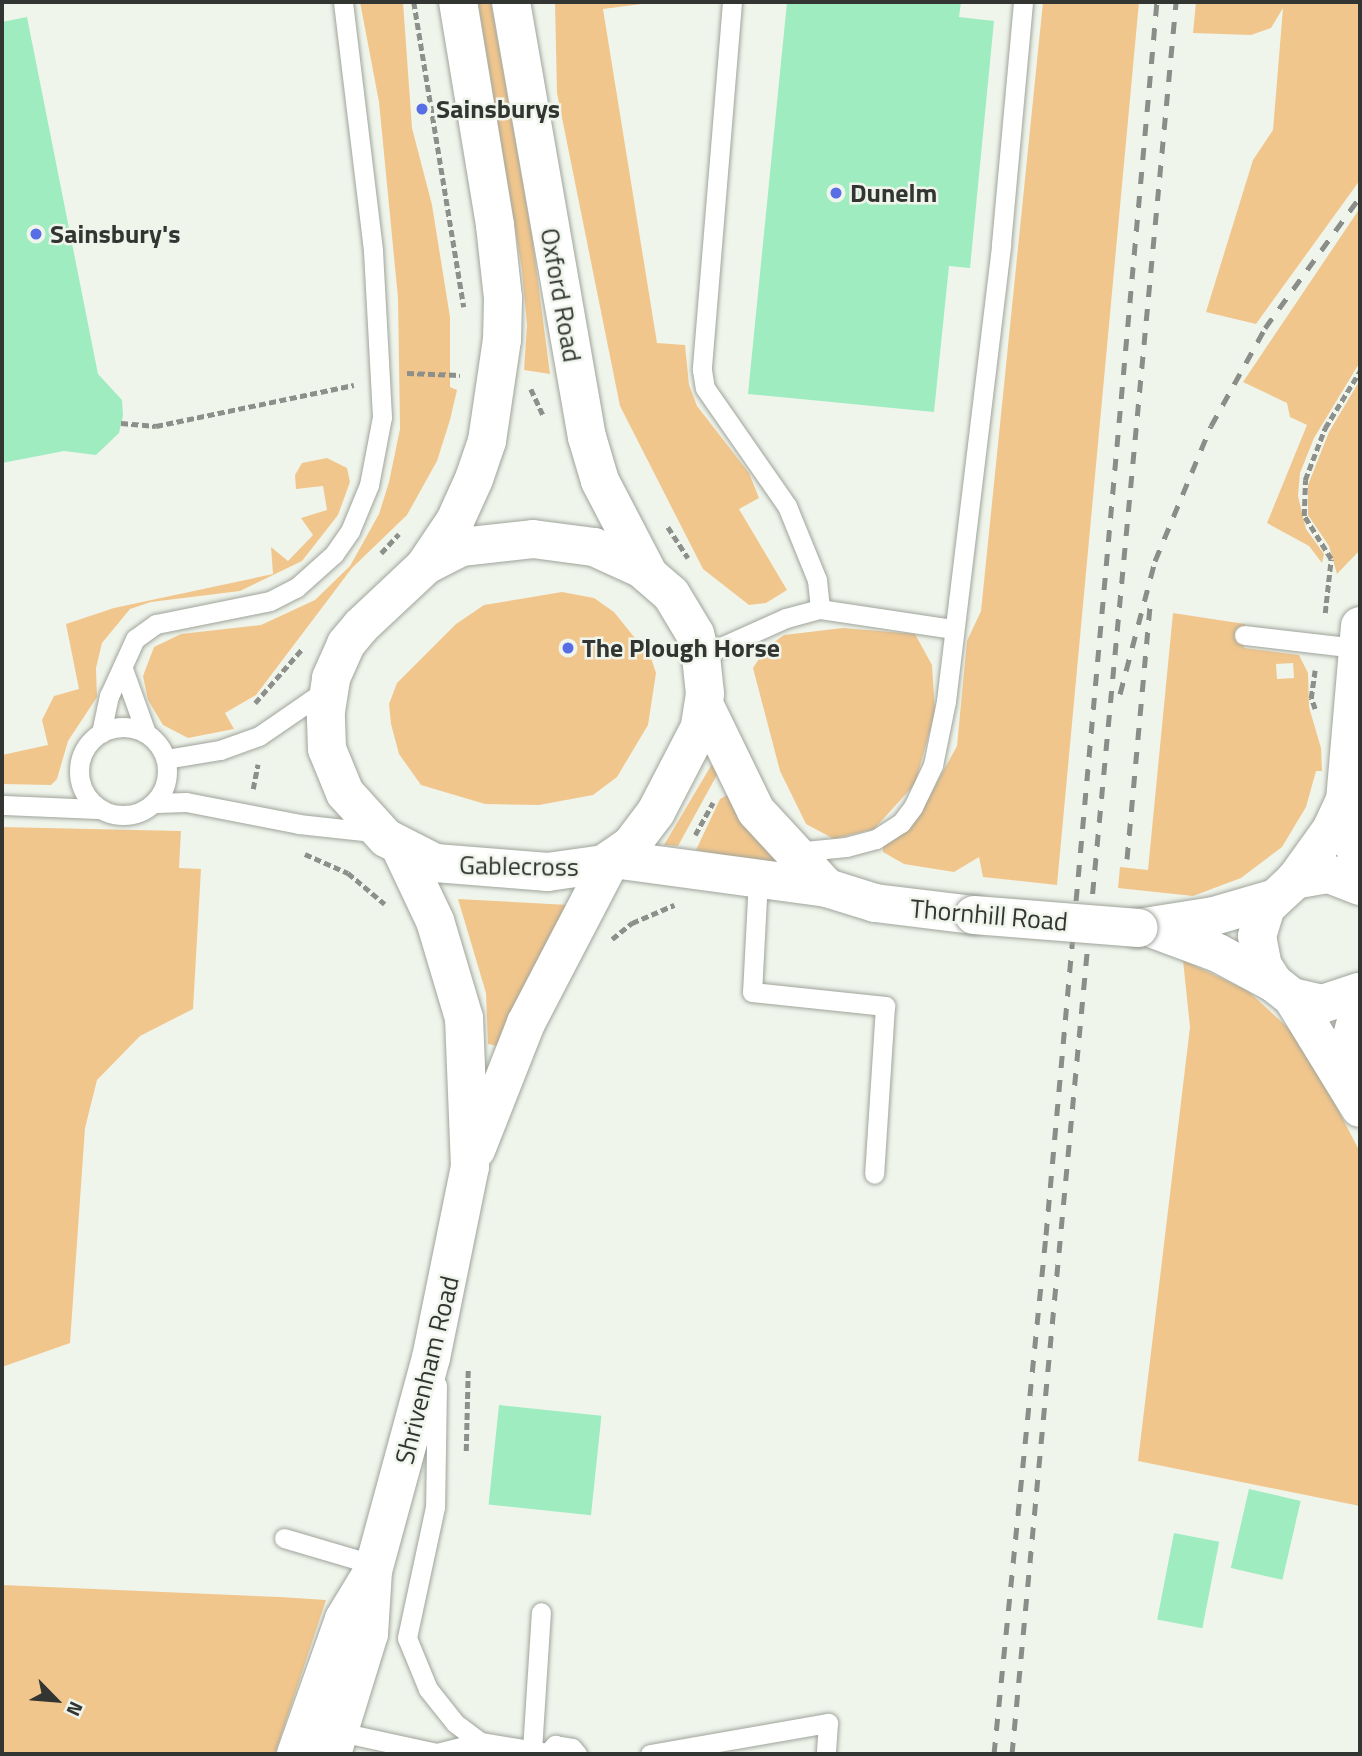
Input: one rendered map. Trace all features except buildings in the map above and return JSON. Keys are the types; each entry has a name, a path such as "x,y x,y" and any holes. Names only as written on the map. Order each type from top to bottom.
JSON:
{"main road":[{"name":"Oxford Road","path":"425,565 455,521 483,453 502,340 503,298 495,225 458,2"},
{"name":"Oxford Road","path":"511,2 587,437 604,489 649,575"},
{"name":"Gablecross","path":"533,538 594,547 649,575 678,603 701,656 704,704 695,739 673,784 638,836 612,860 592,867 548,872 473,869 435,863 391,840 349,799 332,764 325,729 330,685 346,644 377,606 425,565 461,547 533,538"},
{"path":"1359,637 1345,800 1360,871"},
{"name":"Thornhill Road","path":"704,704 736,775 756,811 790,852 827,888"},
{"path":"1345,800 1321,846 1262,916 1258,946 1283,990 1359,1106"},
{"name":"Shrivenham Road","path":"391,840 435,922 464,1018 470,1167"},
{"name":"Thornhill Road","path":"612,860 827,888 875,903 974,915 1146,929 1218,953 1283,990"},
{"name":"Shrivenham Road","path":"336,1743 369,1634 374,1568 438,1332 470,1167 526,1023 612,860"},
{"name":"Thornhill Road","path":"1146,929 1328,874 1360,886"},
{"path":"1283,990 1322,1004 1360,992"},
{"path":"1359,1106 1351,1052 1360,1007"},
{"name":"Shrivenham Road","path":"296,1754 348,1611 374,1568"},
{"path":"314,1701 336,1743"}],"lane":[{"path":"101,733 109,696 135,639 150,627 270,601 296,588 334,554 350,531 369,485 382,417 373,250 343,2"},
{"path":"732,2 702,370 705,388 787,506 817,580 820,609"},
{"path":"790,852 822,851 876,839 901,823 913,807 933,765 946,701 1001,244 1023,2"},
{"path":"701,656 786,618 820,609 953,629"},
{"path":"1244,635 1319,644 1359,637"},
{"path":"123,669 146,733 166,759 167,779 156,803"},
{"path":"166,759 220,750 260,736 302,710 330,685"},
{"path":"99,809 81,785 79,770 89,743 101,733 123,726 146,733"},
{"path":"2,805 99,809 131,815 156,803 186,802 391,840"},
{"path":"758,879 752,992 885,1006 874,1174"},
{"path":"438,1332 435,1507 407,1638 428,1689 455,1723 480,1742"},
{"path":"284,1538 374,1568"},
{"path":"541,1612 543,1752"},
{"path":"650,1754 828,1723 826,1754"},
{"path":"336,1743 436,1754 480,1742 543,1752 555,1745 572,1748 577,1754"}],"path":[{"path":"121,423 156,426 418,371 465,376"},
{"path":"1348,753 1312,705 1331,559 1304,516 1305,480 1325,428 1360,371"},
{"path":"609,941 632,923 683,903 688,847 721,788 736,775"},
{"path":"466,1453 468,1360"}],"shaded area":[{"path":"360,2 403,2 412,128 432,205 450,317 450,387 457,390 450,420 437,461 407,515 352,568 256,695 225,713 234,729 188,738 163,725 148,700 143,676 154,647 181,634 261,625 315,600 350,566 379,514 389,482 400,429 398,298 379,102"},
{"path":"478,2 491,2 532,236 550,374 524,370 527,325 522,270"},
{"path":"555,2 657,2 603,9 657,343 685,345 689,385 697,406 749,473 759,498 739,509 787,590 766,603 749,605 703,569 620,406 557,93"},
{"path":"1043,2 1139,2 1057,885 983,877 979,857 954,872 904,864 883,852 883,832 888,824 928,799 957,746 967,641 981,611"},
{"path":"1196,2 1360,2 1360,180 1256,324 1206,312 1253,160 1273,130 1283,8 1271,28 1251,35 1193,33"},
{"path":"1360,208 1360,362 1314,438 1300,473 1298,496 1306,529 1324,554 1322,563 1309,546 1267,523 1307,425 1290,417 1287,403 1243,382"},
{"path":"1360,380 1360,550 1337,574 1329,546 1308,515 1308,485 1329,432"},
{"path":"327,458 347,468 350,482 338,515 302,561 240,591 151,602 130,609 102,643 96,668 97,697 68,741 57,779 51,785 2,784 2,755 48,745 42,720 54,696 79,689 66,624 114,608 273,574 271,547 288,561 313,535 301,518 327,510 323,486 296,489 295,475 302,463"},
{"path":"562,592 594,598 614,612 651,658 656,673 648,725 617,777 593,795 539,805 485,804 421,785 399,754 391,724 389,704 397,683 456,624 484,605"},
{"path":"1173,613 1245,624 1244,648 1299,655 1308,673 1309,707 1321,748 1322,771 1316,771 1306,807 1282,847 1241,878 1193,896 1118,888 1120,867 1148,870","holes":["1293,663 1294,678 1277,679 1276,664"]},
{"path":"843,628 915,634 932,665 935,712 915,784 874,829 834,839 806,824 780,771 753,668 766,648 784,635"},
{"path":"712,764 718,773 678,846 664,845"},
{"path":"727,795 785,862 761,862 696,850 720,799"},
{"path":"2,827 181,831 179,868 201,869 193,1009 140,1036 97,1080 85,1128 70,1343 2,1367"},
{"path":"458,899 569,905 498,1046 488,1044 486,993"},
{"path":"1183,960 1248,991 1286,1026 1306,1048 1360,1152 1360,1506 1138,1461 1190,1027"},
{"path":"2,1585 326,1600 275,1754 2,1754"}],"railway":[{"path":"994,1754 1046,1235 1157,2"},
{"path":"1012,1754 1176,2"},
{"path":"1120,694 1155,561 1211,426 1265,328 1360,197"},
{"path":"1127,859 1150,605"}],"place":[{"name":"Sainsburys","path":"422,109"},
{"name":"Dunelm","path":"836,193"},
{"name":"Sainsbury's","path":"36,234"},
{"name":"The Plough Horse","path":"568,648"}]}
